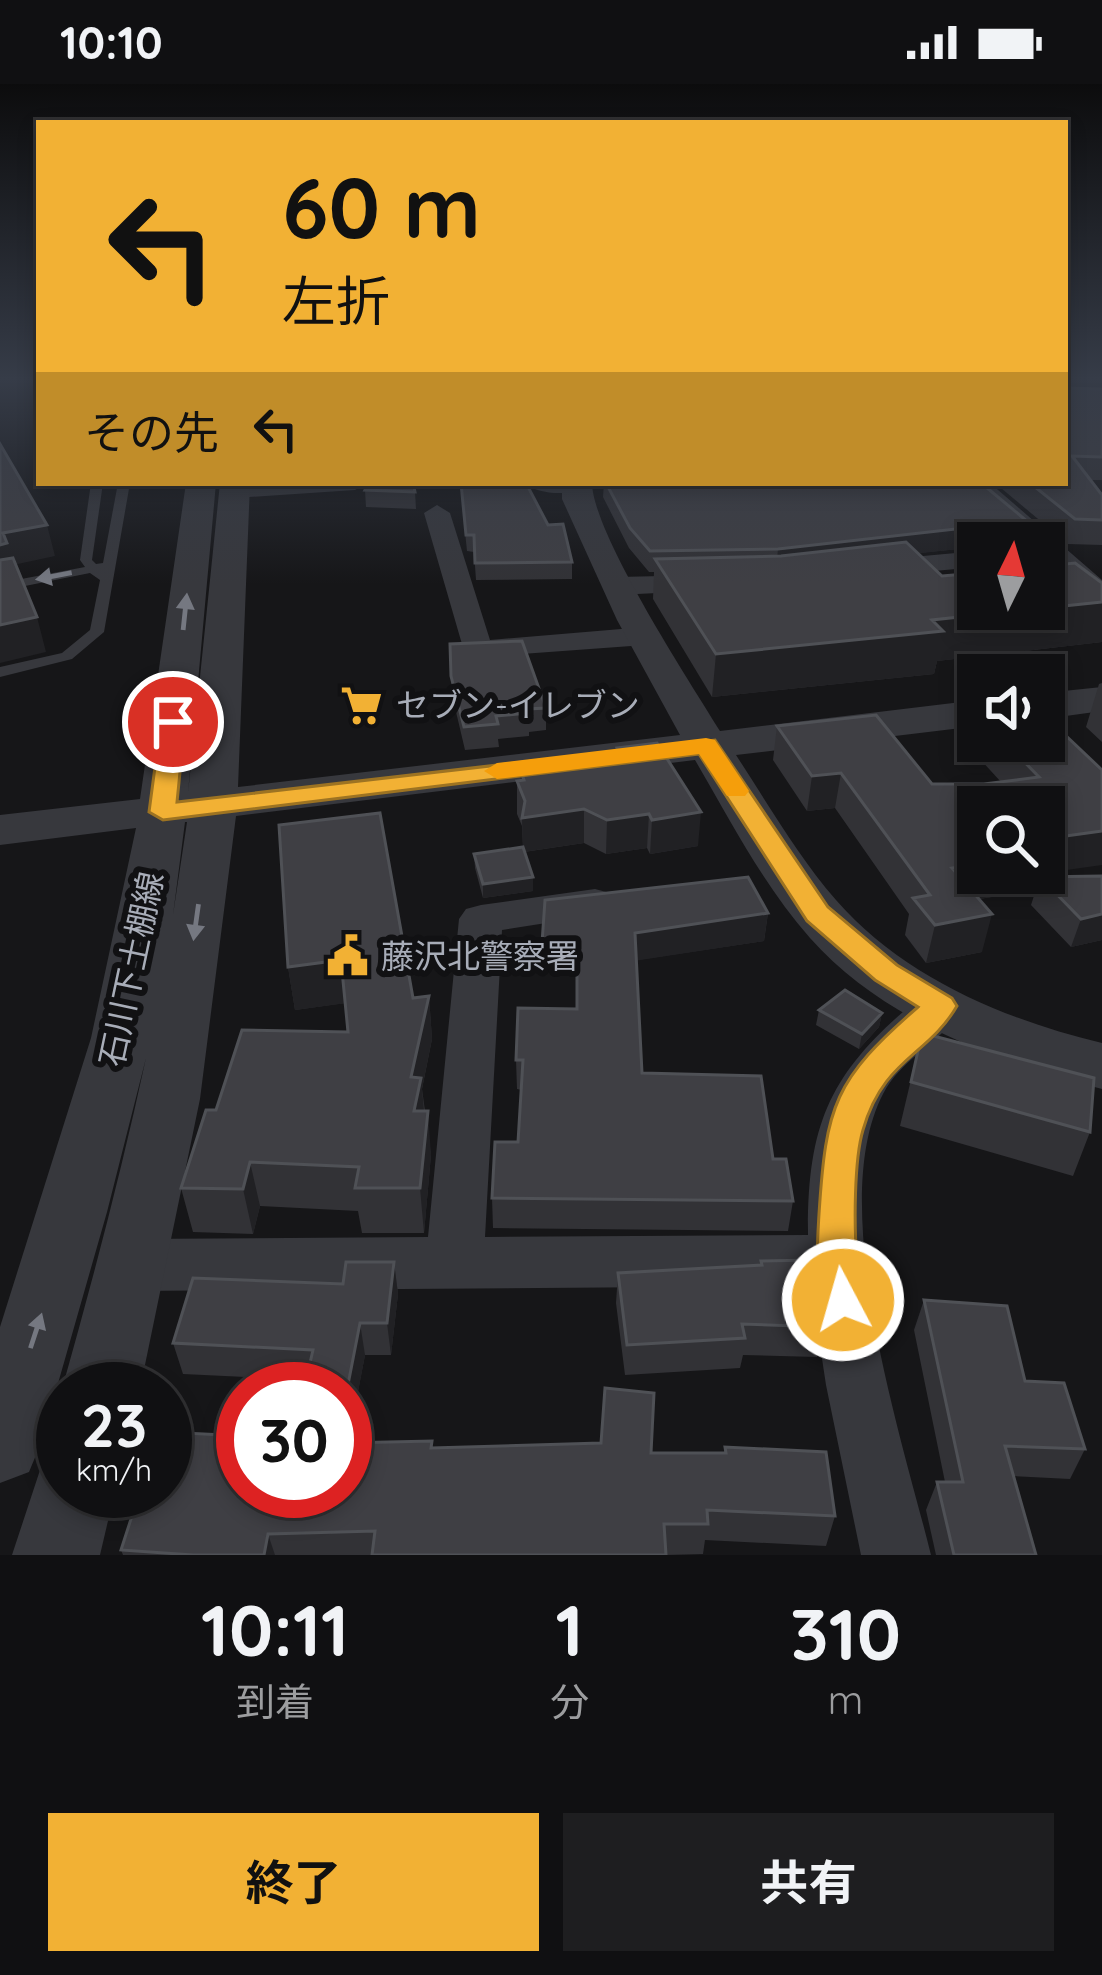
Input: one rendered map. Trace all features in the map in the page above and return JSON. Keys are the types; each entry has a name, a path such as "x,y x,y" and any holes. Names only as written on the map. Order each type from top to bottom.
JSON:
{"street":[{"name":"石川下土棚線","path":"108,1362 134,1264 185,998 188,809 223,486"},
{"path":"576,486 577,499 617,586 706,745 769,879 817,914 845,942 941,1006 1005,1037 1102,1066"},
{"path":"945,494 983,489 1018,522"},
{"path":"437,513 477,651 645,637"},
{"path":"1065,556 1102,558"},
{"path":"850,573 957,561"},
{"path":"1065,564 1102,596"},
{"path":"617,586 733,584"},
{"path":"1065,703 1102,699"},
{"path":"0,830 957,715"},
{"name":"石川下土棚線","path":"0,1443 58,1264 134,981 188,809"},
{"path":"454,1262 481,919 636,898"},
{"path":"896,1555 836,1260 842,1135 859,1092 884,1057 941,1006"},
{"path":"134,1264 836,1260"},
{"path":"56,1555 66,1518"}],"lane":[{"path":"97,486 86,560 106,584"},
{"path":"0,672 67,656 97,632 123,486"},
{"path":"0,587 108,566"}],"building":[{"path":"2,447 47,525 3,533 7,543 0,545"},
{"path":"1068,447 1102,447 1102,457 1072,456 1102,495 1102,520 1075,519 1034,486 1068,486"},
{"path":"367,486 414,486 415,492 365,490"},
{"path":"461,486 528,486 548,525 563,524 572,562 475,563 474,535 466,535"},
{"path":"608,486 986,487 1028,522 957,522 957,529 778,549 650,551 630,528"},
{"path":"906,542 942,576 957,575 957,617 932,620 943,631 716,654 655,559 781,556"},
{"path":"13,558 37,617 0,625 0,560"},
{"path":"1075,563 1102,583 1102,602 1065,606 1065,564"},
{"path":"522,641 546,708 496,716 498,724 464,727 451,676 450,644"},
{"path":"876,715 932,784 1039,777 1024,762 1065,762 1065,735 1102,770 1102,831 1065,836 1065,786 957,786 957,867 952,868 957,874 957,894 975,894 992,914 935,925 913,898 930,895 841,773 812,776 777,726"},
{"path":"657,743 701,812 652,820 649,814 607,820 584,809 522,818 525,801 517,781 524,780 520,768 621,756 617,748"},
{"path":"380,813 413,998 429,996 411,1077 421,1078 414,1111 428,1111 420,1188 355,1188 359,1167 250,1162 243,1189 181,1188 206,1110 216,1110 242,1030 348,1032 341,960 288,967 279,825"},
{"path":"523,847 533,877 483,884 474,854"},
{"path":"1102,876 1102,914 1081,919 1057,894 1065,894 1065,877"},
{"path":"748,877 768,913 635,933 642,1073 761,1076 773,1159 786,1159 793,1201 492,1198 495,1142 518,1142 523,1060 516,1060 518,1008 577,1009 577,944 542,943 545,900"},
{"path":"845,990 882,1013 862,1034 819,1010"},
{"path":"922,1033 1094,1078 1090,1132 911,1082"},
{"path":"813,1260 824,1327 742,1324 745,1338 627,1345 618,1273"},
{"path":"346,1262 394,1262 387,1323 360,1323 352,1362 310,1362 313,1350 173,1343 193,1278 343,1284"},
{"path":"924,1300 1007,1306 1025,1381 1064,1383 1085,1449 1005,1446 1036,1555 954,1555 937,1482 963,1482"},
{"path":"605,1388 654,1393 651,1453 726,1453 725,1447 826,1452 835,1516 707,1510 708,1524 664,1524 666,1555 372,1555 375,1531 268,1534 264,1555 121,1550 131,1518 192,1518 192,1433 216,1435 216,1518 372,1518 372,1442 432,1441 431,1448 601,1443"}],"slow traffic":[{"path":"497,771 706,745 736,791"}],"place":[{"name":"セブン-イレブン","path":"362,705"},
{"name":"藤沢北警察署","path":"347,956"}],"route":[{"path":"173,722 163,812 706,745 817,914 886,973 941,1006 884,1057 859,1092 842,1135 836,1260 843,1300"}]}
